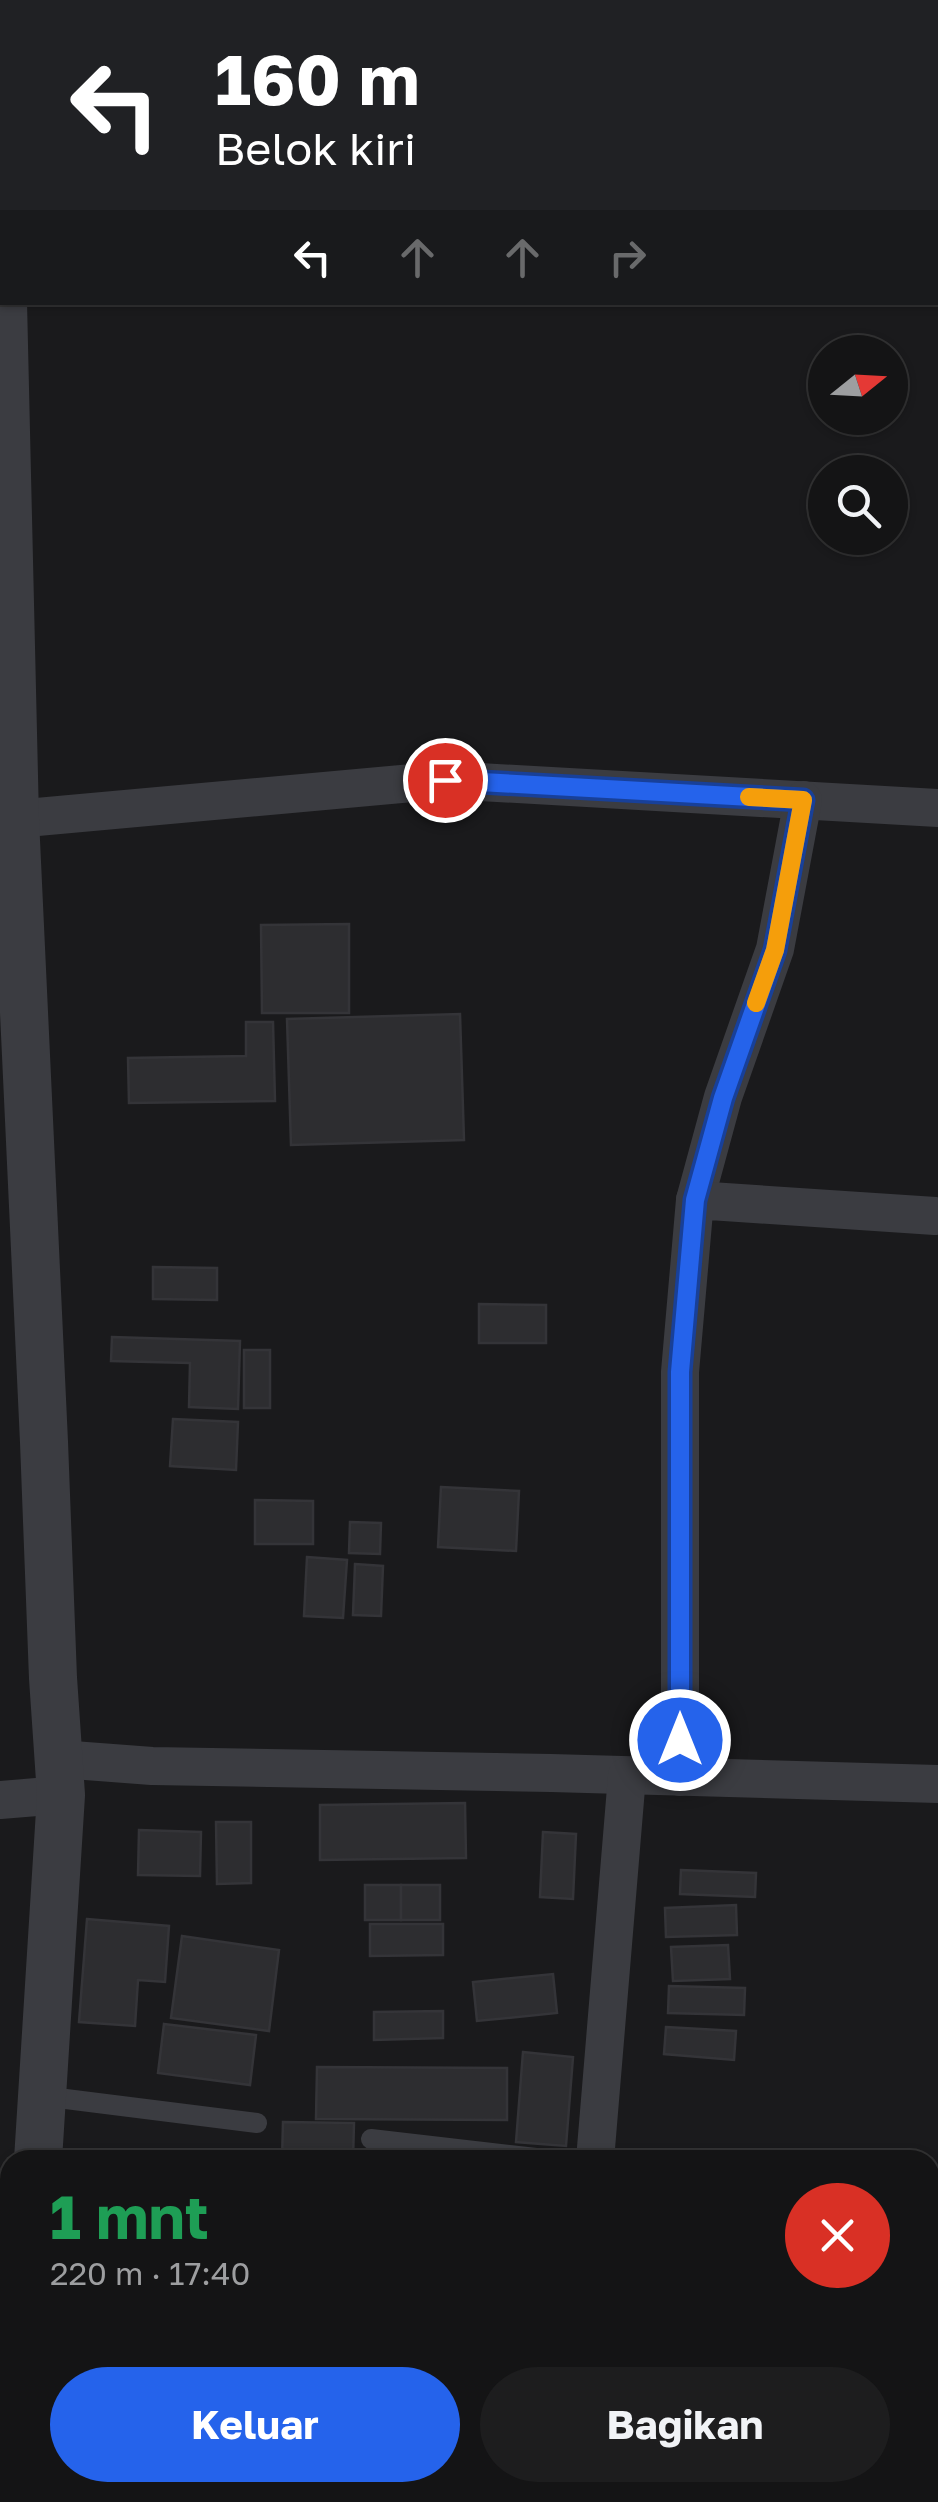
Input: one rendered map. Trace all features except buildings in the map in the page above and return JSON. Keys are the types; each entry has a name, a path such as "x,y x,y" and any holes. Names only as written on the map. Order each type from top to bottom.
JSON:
{"street":[{"path":"3,305 15,820 60,1777 39,2150"},
{"path":"15,820 445,780 938,808"},
{"path":"680,1777 680,1372 695,1200 723,1098 775,950 803,800"},
{"path":"695,1200 936,1216"},
{"path":"0,1800 60,1777 152,1766 938,1784"},
{"path":"596,2150 627,1776"}],"lane":[{"path":"42,2096 257,2123"},
{"path":"371,2139 467,2150"}],"slow traffic":[{"path":"749,797 803,800 775,950 756,1003"}],"route":[{"path":"445,780 803,800 775,950 723,1098 695,1200 680,1372 680,1740"}]}
